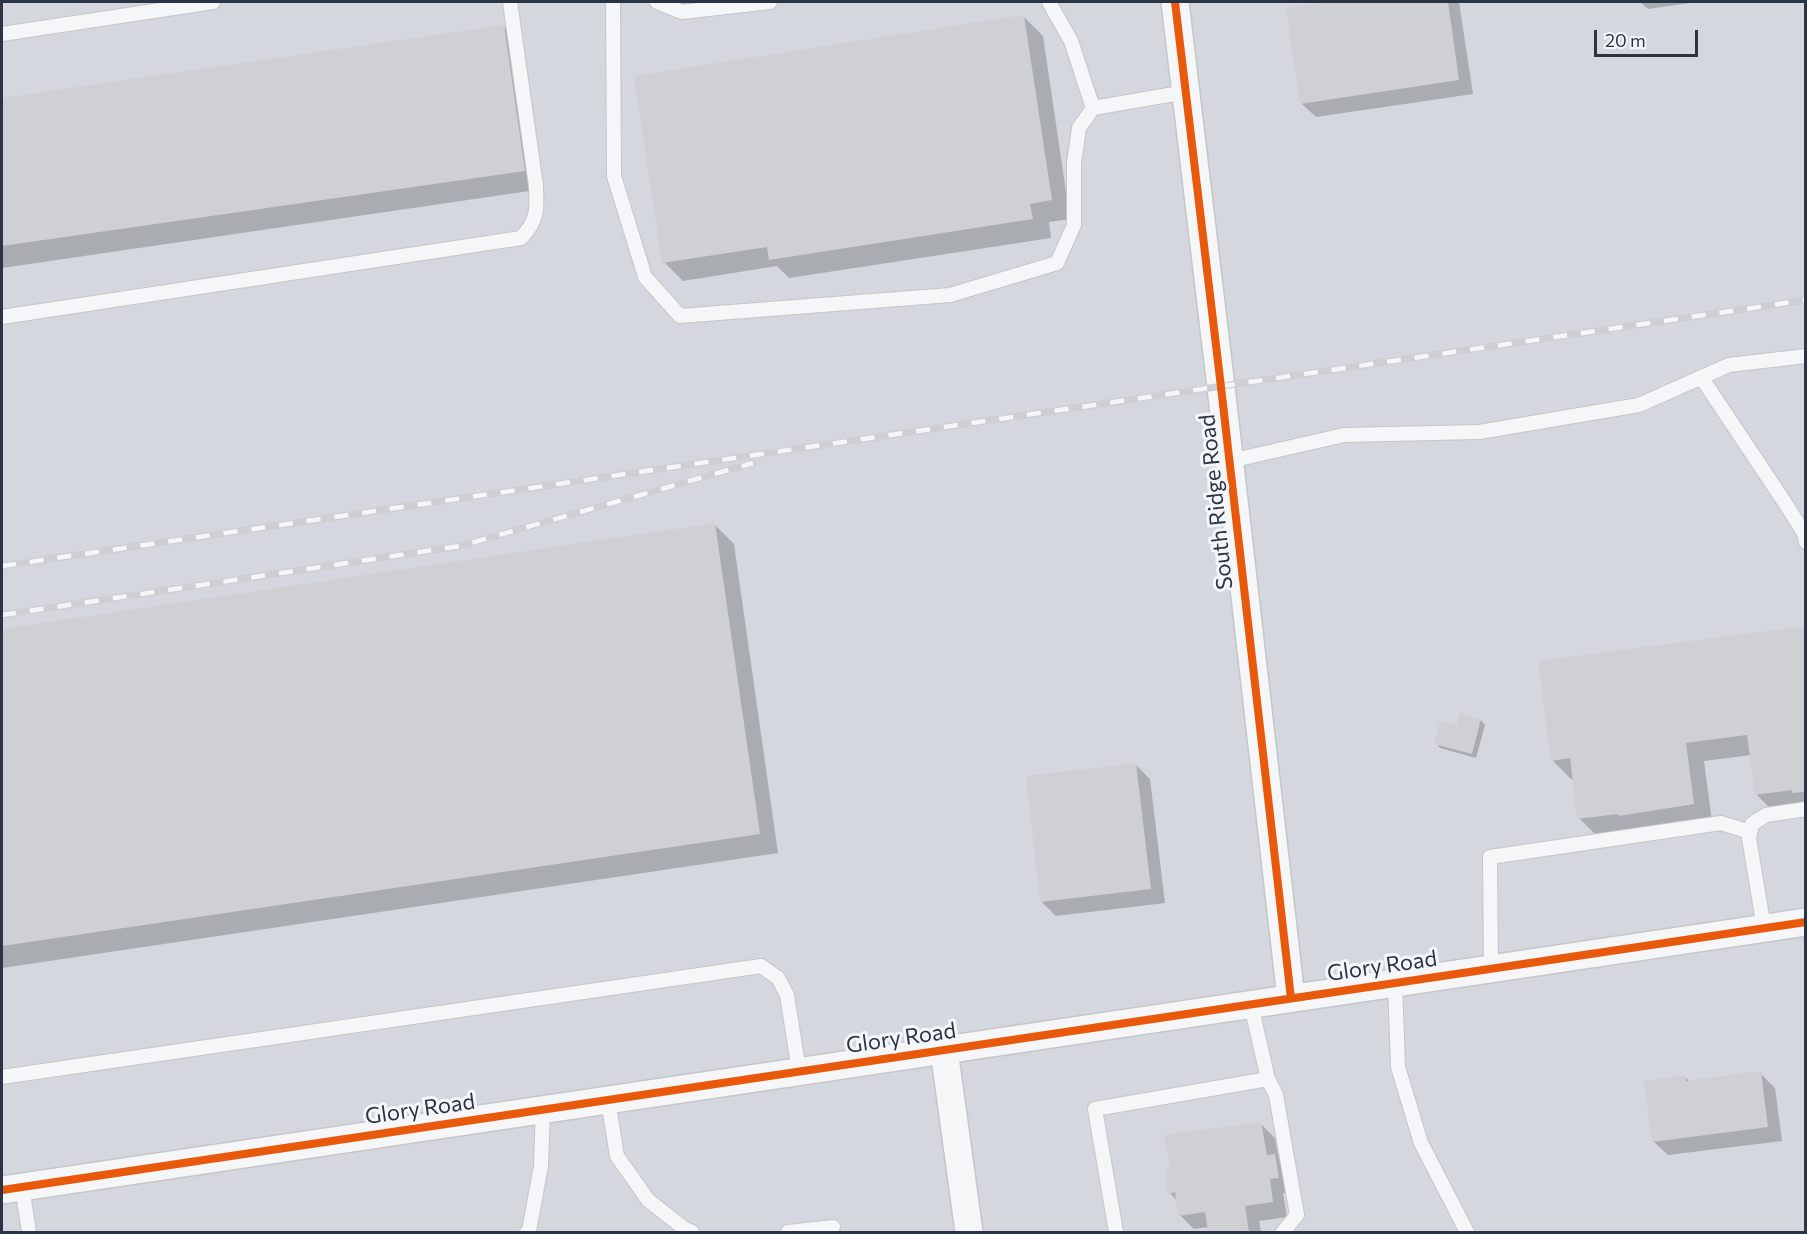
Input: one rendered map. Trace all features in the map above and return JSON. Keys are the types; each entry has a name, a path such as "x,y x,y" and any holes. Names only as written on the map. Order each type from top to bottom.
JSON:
{"street":[{"name":"South Ridge Road","path":"1175,2 1291,998"},
{"name":"Glory Road","path":"12,1188 1806,922"},
{"path":"944,1050 969,1233"}],"lane":[{"path":"2,34 213,2"},
{"path":"2,317 521,238 532,227 537,208 537,197 510,2"},
{"path":"613,2 614,176 645,277 680,316 950,295 1057,262 1074,225 1074,163 1079,128 1092,108 1186,92"},
{"path":"657,2 682,12 770,2"},
{"path":"1049,2 1071,41 1092,108"},
{"path":"1230,461 1344,435 1479,432 1639,405 1729,365 1806,356"},
{"path":"1701,377 1785,503 1804,534 1806,542"},
{"path":"1764,928 1749,838 1752,824 1766,815 1806,809"},
{"path":"1491,968 1490,857 1721,823 1750,832"},
{"path":"2,1077 761,966 778,978 786,995 799,1071"},
{"path":"1395,982 1398,1067 1421,1143 1467,1233"},
{"path":"1251,1005 1268,1079 1275,1095 1297,1215 1283,1233"},
{"path":"1116,1233 1095,1109 1268,1079"},
{"path":"608,1100 617,1156 648,1200 692,1233"},
{"path":"527,1233 540,1166 543,1110"},
{"path":"12,1188 28,1233"},
{"path":"788,1233 833,1227"}],"shaded area":[{"path":"2,2 1805,2 1805,1232 2,1232"}],"building":[{"path":"1328,2 1448,2 1459,80 1300,104 1286,8"},
{"path":"1024,15 1052,200 1030,204 1033,219 769,260 767,247 662,263 634,76"},
{"path":"504,25 525,171 2,246 2,98"},
{"path":"715,523 760,834 2,946 2,629"},
{"path":"1806,626 1806,792 1792,793 1792,790 1755,795 1747,735 1686,743 1694,804 1619,816 1618,814 1577,819 1570,758 1551,761 1538,661"},
{"path":"1460,713 1481,719 1472,754 1434,744 1440,722 1457,726"},
{"path":"1136,763 1151,889 1040,902 1026,776"},
{"path":"1761,1071 1768,1127 1652,1142 1644,1081 1685,1075 1686,1081"},
{"path":"1261,1122 1267,1155 1275,1154 1279,1178 1270,1179 1273,1202 1245,1206 1249,1232 1208,1232 1205,1212 1178,1216 1175,1192 1168,1194 1165,1170 1170,1169 1164,1135"}],"railway":[{"path":"2,566 1806,300"},
{"path":"2,615 460,546 753,463"}],"cycle path":[{"path":"1175,2 1291,998"},
{"path":"2,1190 1806,922"}]}
